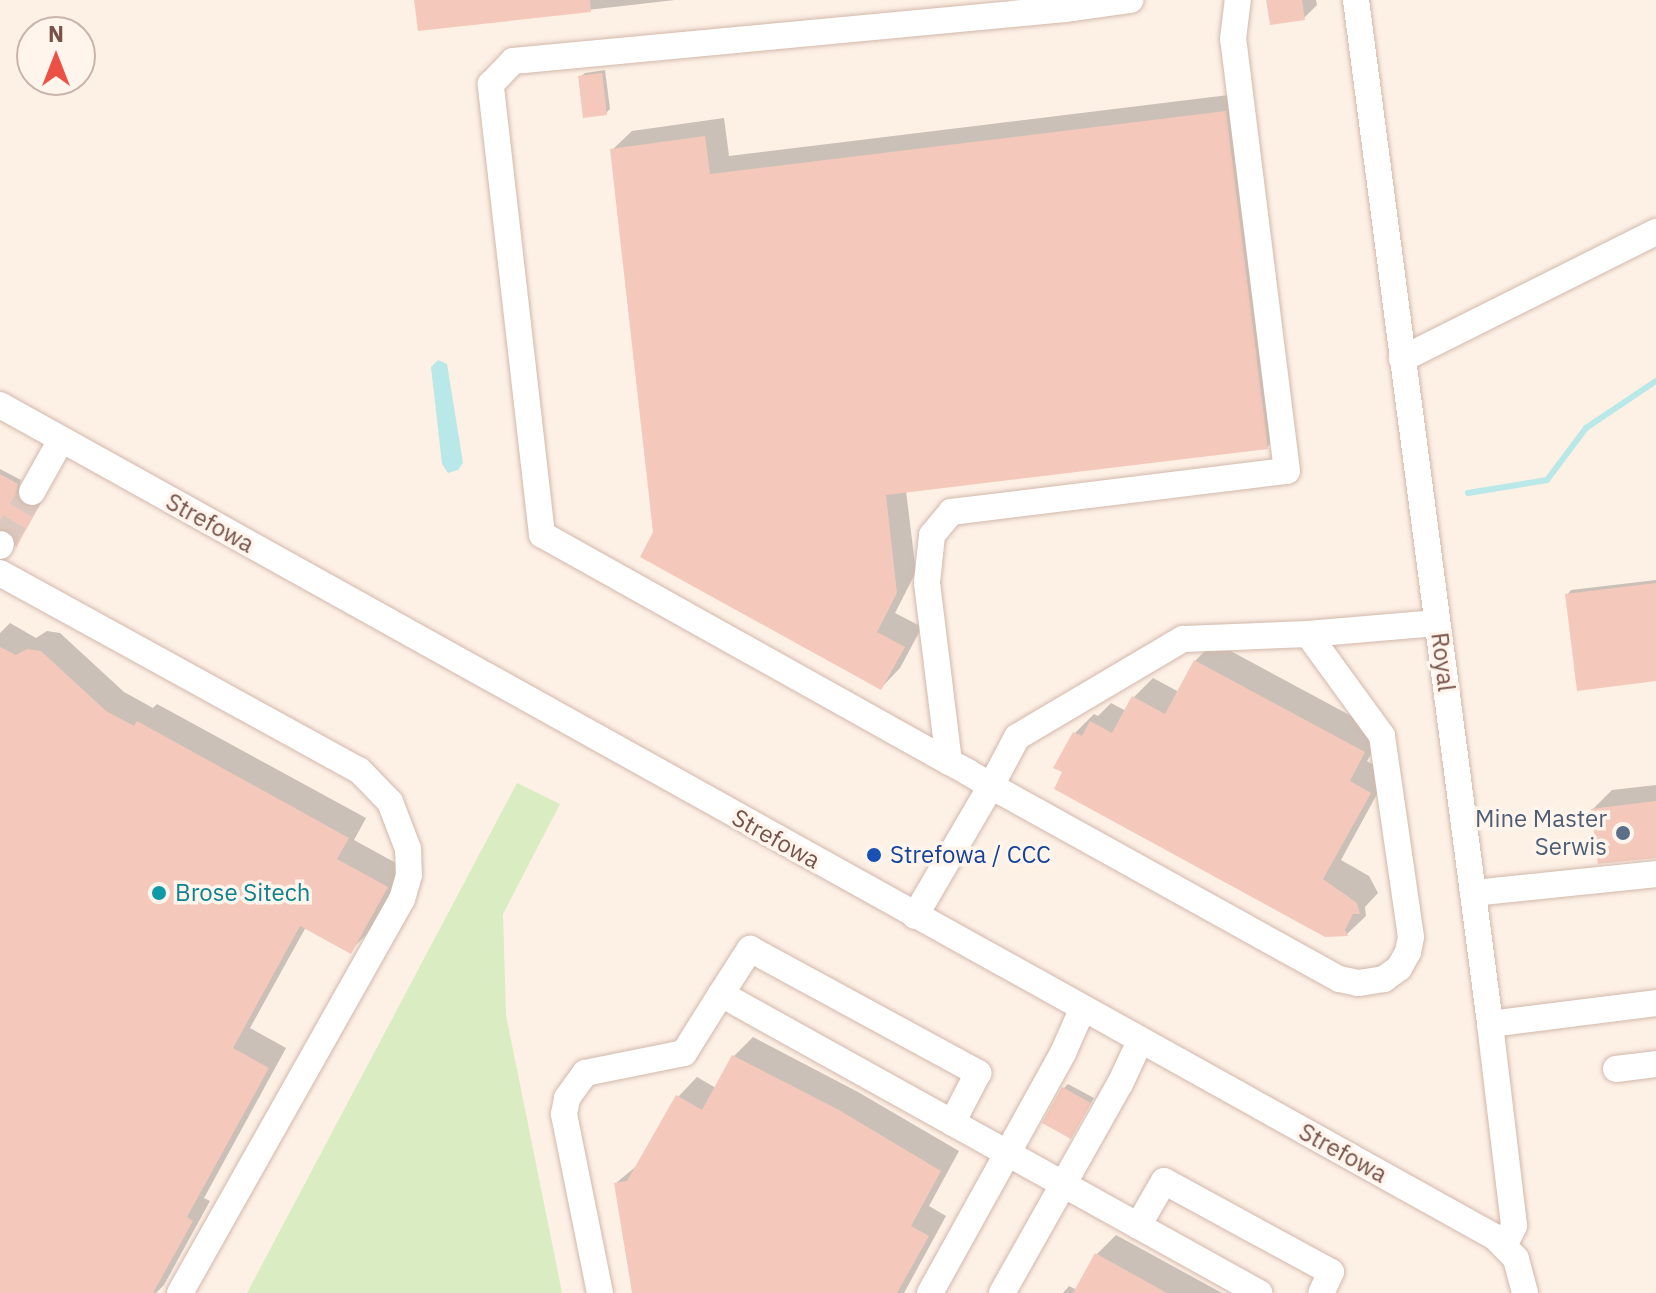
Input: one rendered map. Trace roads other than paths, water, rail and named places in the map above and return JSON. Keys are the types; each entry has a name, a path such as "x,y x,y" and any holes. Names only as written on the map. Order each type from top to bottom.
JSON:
{"street":[{"path":"1130,0 1065,9 513,61 491,84 542,535 1339,979 1358,983 1384,979 1399,968 1411,937 1382,736 1308,634"},
{"path":"949,762 927,582 932,535 951,512 1287,471 1233,39 1238,0"},
{"name":"Royal","path":"1356,0 1490,1024 1514,1226 1505,1244"},
{"path":"1402,359 1656,232"},
{"name":"Strefowa","path":"2,410 1505,1244"},
{"path":"32,492 61,440"},
{"path":"0,573 359,770 390,802 405,838 409,875 402,899 180,1293"},
{"path":"915,916 1017,737 1027,728 1183,639 1308,634 1437,623"},
{"path":"1473,893 1656,874"},
{"path":"600,1293 564,1114 567,1098 585,1073 684,1053 750,949 978,1073 952,1123"},
{"path":"721,994 1259,1293"},
{"path":"1490,1024 1656,1003"},
{"path":"930,1293 1063,1053 1082,1010"},
{"path":"1002,1293 1120,1084 1140,1041"},
{"path":"1616,1069 1656,1064"},
{"path":"1138,1226 1164,1181 1331,1272 1321,1293"},
{"path":"1505,1244 1520,1266 1525,1293"}],"water":[{"path":"438,360 447,364 463,463 458,470 448,473 442,464 431,367"}],"waterway":[{"path":"1468,493 1547,480 1586,428 1656,381"}],"tunnel":[{"path":"1,544 32,492"}],"place":[{"name":"Mine Master Serwis","path":"1623,833"},
{"name":"Strefowa / CCC","path":"874,855"},
{"name":"Brose Sitech","path":"159,893"}]}
